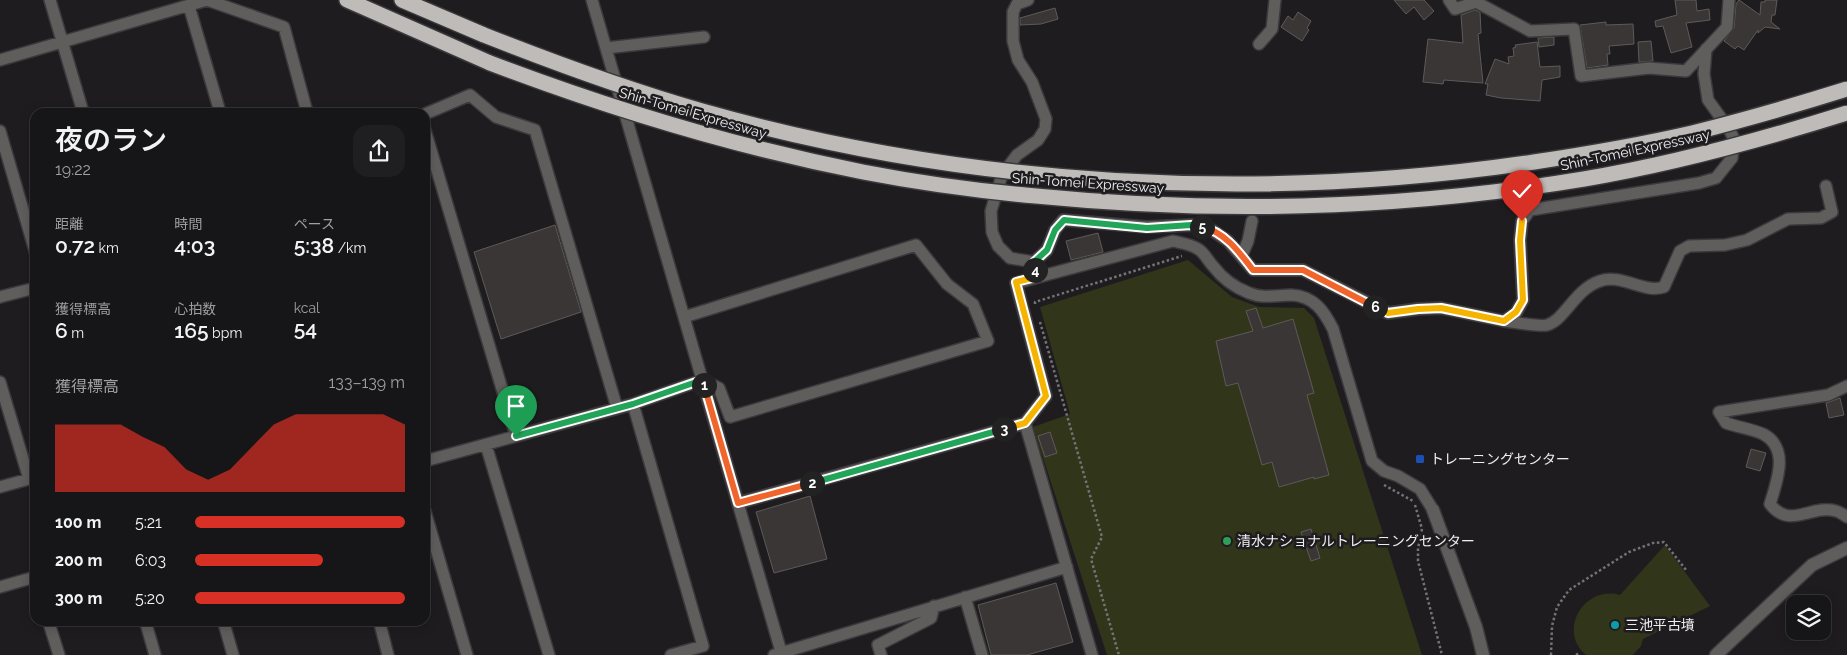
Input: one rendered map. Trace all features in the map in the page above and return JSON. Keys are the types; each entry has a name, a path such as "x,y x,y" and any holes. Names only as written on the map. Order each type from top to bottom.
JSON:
{"highway":[{"name":"Shin-Tomei Expressway","path":"347,0 490,63 588,99 761,150 866,173 976,190 1120,204 1219,208 1342,205 1485,192 1585,179 1690,157 1847,113"},
{"name":"Shin-Tomei Expressway","path":"402,0 548,60 642,93 767,127 870,150 987,169 1121,182 1292,184 1378,180 1482,170 1582,155 1690,133 1847,89"}],"street":[{"path":"50,0 82,108"},
{"path":"0,60 207,0 284,27 306,108"},
{"path":"592,0 738,503 779,654 1067,567"},
{"path":"1028,0 1017,4 1013,12 1013,41 1018,60 1032,82 1046,118 1044,129 1038,140 1017,155 1002,175 991,211 992,232 998,246 1010,258 1034,262"},
{"path":"1260,44 1272,29 1275,0"},
{"path":"1449,0 1455,9 1476,2 1530,31 1574,29 1581,76 1649,68 1686,71 1727,27 1729,0"},
{"path":"189,6 219,108"},
{"path":"606,48 704,37"},
{"path":"1504,321 1516,312 1523,300 1520,240 1522,221 1530,210 1699,183 1716,178 1732,158 1734,139 1708,100 1704,74 1706,49"},
{"path":"430,112 470,95 496,117 535,130 617,408"},
{"path":"0,133 30,234"},
{"path":"430,147 516,436"},
{"path":"1034,262 1047,250 1055,230 1064,220 1147,228 1191,225 1209,228 1228,241 1253,270 1303,270 1388,313 1441,308 1504,321 1546,326 1555,320 1584,288 1602,280 1622,281 1656,290 1664,287 1680,251 1689,246 1725,245 1747,240 1788,219 1821,218 1832,212 1826,186"},
{"path":"1242,255 1248,241 1252,221"},
{"path":"738,503 1025,423 1046,396 1016,282 1173,241 1185,243 1200,249 1214,268 1227,281 1250,294 1272,297 1293,295 1310,300 1324,311 1334,329 1372,460 1384,471 1398,476 1420,489 1433,510 1476,627 1483,655"},
{"path":"430,460 633,404 702,380 719,388 730,417 988,341 973,304 947,284 916,245 684,317"},
{"path":"1034,262 1036,277"},
{"path":"0,297 30,289"},
{"path":"0,382 29,479 0,487"},
{"path":"1847,386 1828,394 1719,412 1726,423 1763,434 1776,445 1780,458 1770,504 1776,512 1785,516 1798,516 1815,512 1835,511 1847,517"},
{"path":"633,404 703,646 672,655"},
{"path":"1025,423 1092,655"},
{"path":"486,445 549,655"},
{"path":"430,528 467,655"},
{"path":"1716,655 1812,565 1847,548"},
{"path":"0,587 30,578"},
{"path":"965,597 982,655"},
{"path":"881,655 878,645 931,618 934,606"},
{"path":"50,626 58,655"},
{"path":"147,626 155,655"},
{"path":"226,626 233,655"},
{"path":"381,626 388,655"}],"path":[{"path":"1037,311 1035,302 1186,255"},
{"path":"1040,321 1102,537 1091,559 1119,655"},
{"path":"1377,481 1413,501 1422,529 1418,548 1418,561 1442,655"},
{"path":"1551,655 1552,626 1557,607 1569,590 1576,585 1629,552 1653,542 1664,542 1686,570"}],"green space":[{"name":"清水ナショナルトレーニングセンター","path":"1188,260 1232,297 1259,307 1304,308 1314,318 1422,655 1107,655 1033,427 1070,414 1040,307"},
{"path":"1665,545 1710,606 1643,639 1641,646 1633,655 1586,655 1578,645 1574,634 1579,612 1586,603 1595,597 1607,594 1620,595"}],"building":[{"path":"1394,0 1424,0 1434,11 1424,20 1414,7 1406,14"},
{"path":"1675,0 1696,0 1697,11 1709,9 1710,20 1686,23 1692,47 1671,53 1663,26 1656,27 1655,21 1677,15"},
{"path":"1739,0 1760,15 1761,2 1777,0 1775,15 1772,15 1771,22 1780,29 1765,27 1758,33 1758,30 1744,50 1738,46 1735,49 1724,41 1734,28 1736,4"},
{"path":"1055,8 1058,19 1041,24 1020,25 1020,18"},
{"path":"1475,10 1480,12 1481,33 1478,34 1483,83 1444,80 1443,84 1423,82 1428,39 1463,43 1461,15"},
{"path":"1298,12 1311,21 1307,28 1309,30 1302,41 1281,27 1288,16 1293,20"},
{"path":"1606,22 1606,25 1633,24 1634,44 1609,46 1610,54 1607,54 1608,65 1587,68 1580,25"},
{"path":"1554,37 1554,45 1539,47 1538,38"},
{"path":"1651,41 1653,61 1639,62 1638,42"},
{"path":"1537,42 1540,67 1560,66 1560,77 1542,80 1540,101 1486,95 1488,84 1485,84 1495,59 1509,64 1508,57 1514,56 1513,48 1516,47 1515,45"},
{"path":"555,225 581,312 501,339 474,252"},
{"path":"1098,233 1103,252 1071,260 1066,241"},
{"path":"1256,308 1263,328 1293,319 1314,393 1307,395 1329,475 1314,479 1314,477 1279,487 1272,462 1262,465 1238,383 1226,386 1216,341 1253,331 1246,311"},
{"path":"1840,398 1844,415 1829,418 1826,403"},
{"path":"1050,432 1057,453 1045,457 1038,436"},
{"path":"1751,449 1766,453 1760,471 1746,467"},
{"path":"810,496 827,559 774,573 756,512"},
{"path":"1311,529 1320,558 1311,561 1301,532"},
{"path":"1056,583 1073,642 1027,655 991,655 978,605"}],"place":[{"name":"トレーニングセンター","path":"1420,459"},
{"name":"清水ナショナルトレーニングセンター","path":"1227,541"},
{"name":"三池平古墳","path":"1615,625"}],"route":[{"path":"516,436 633,404 702,380 738,503 1025,423 1046,396 1016,282 1036,277 1034,262 1047,250 1055,230 1064,220 1102,222 1147,228 1191,225 1209,228 1228,241 1253,270 1303,270 1388,313 1441,308 1504,321 1516,312 1523,300 1520,240 1522,221"}]}
